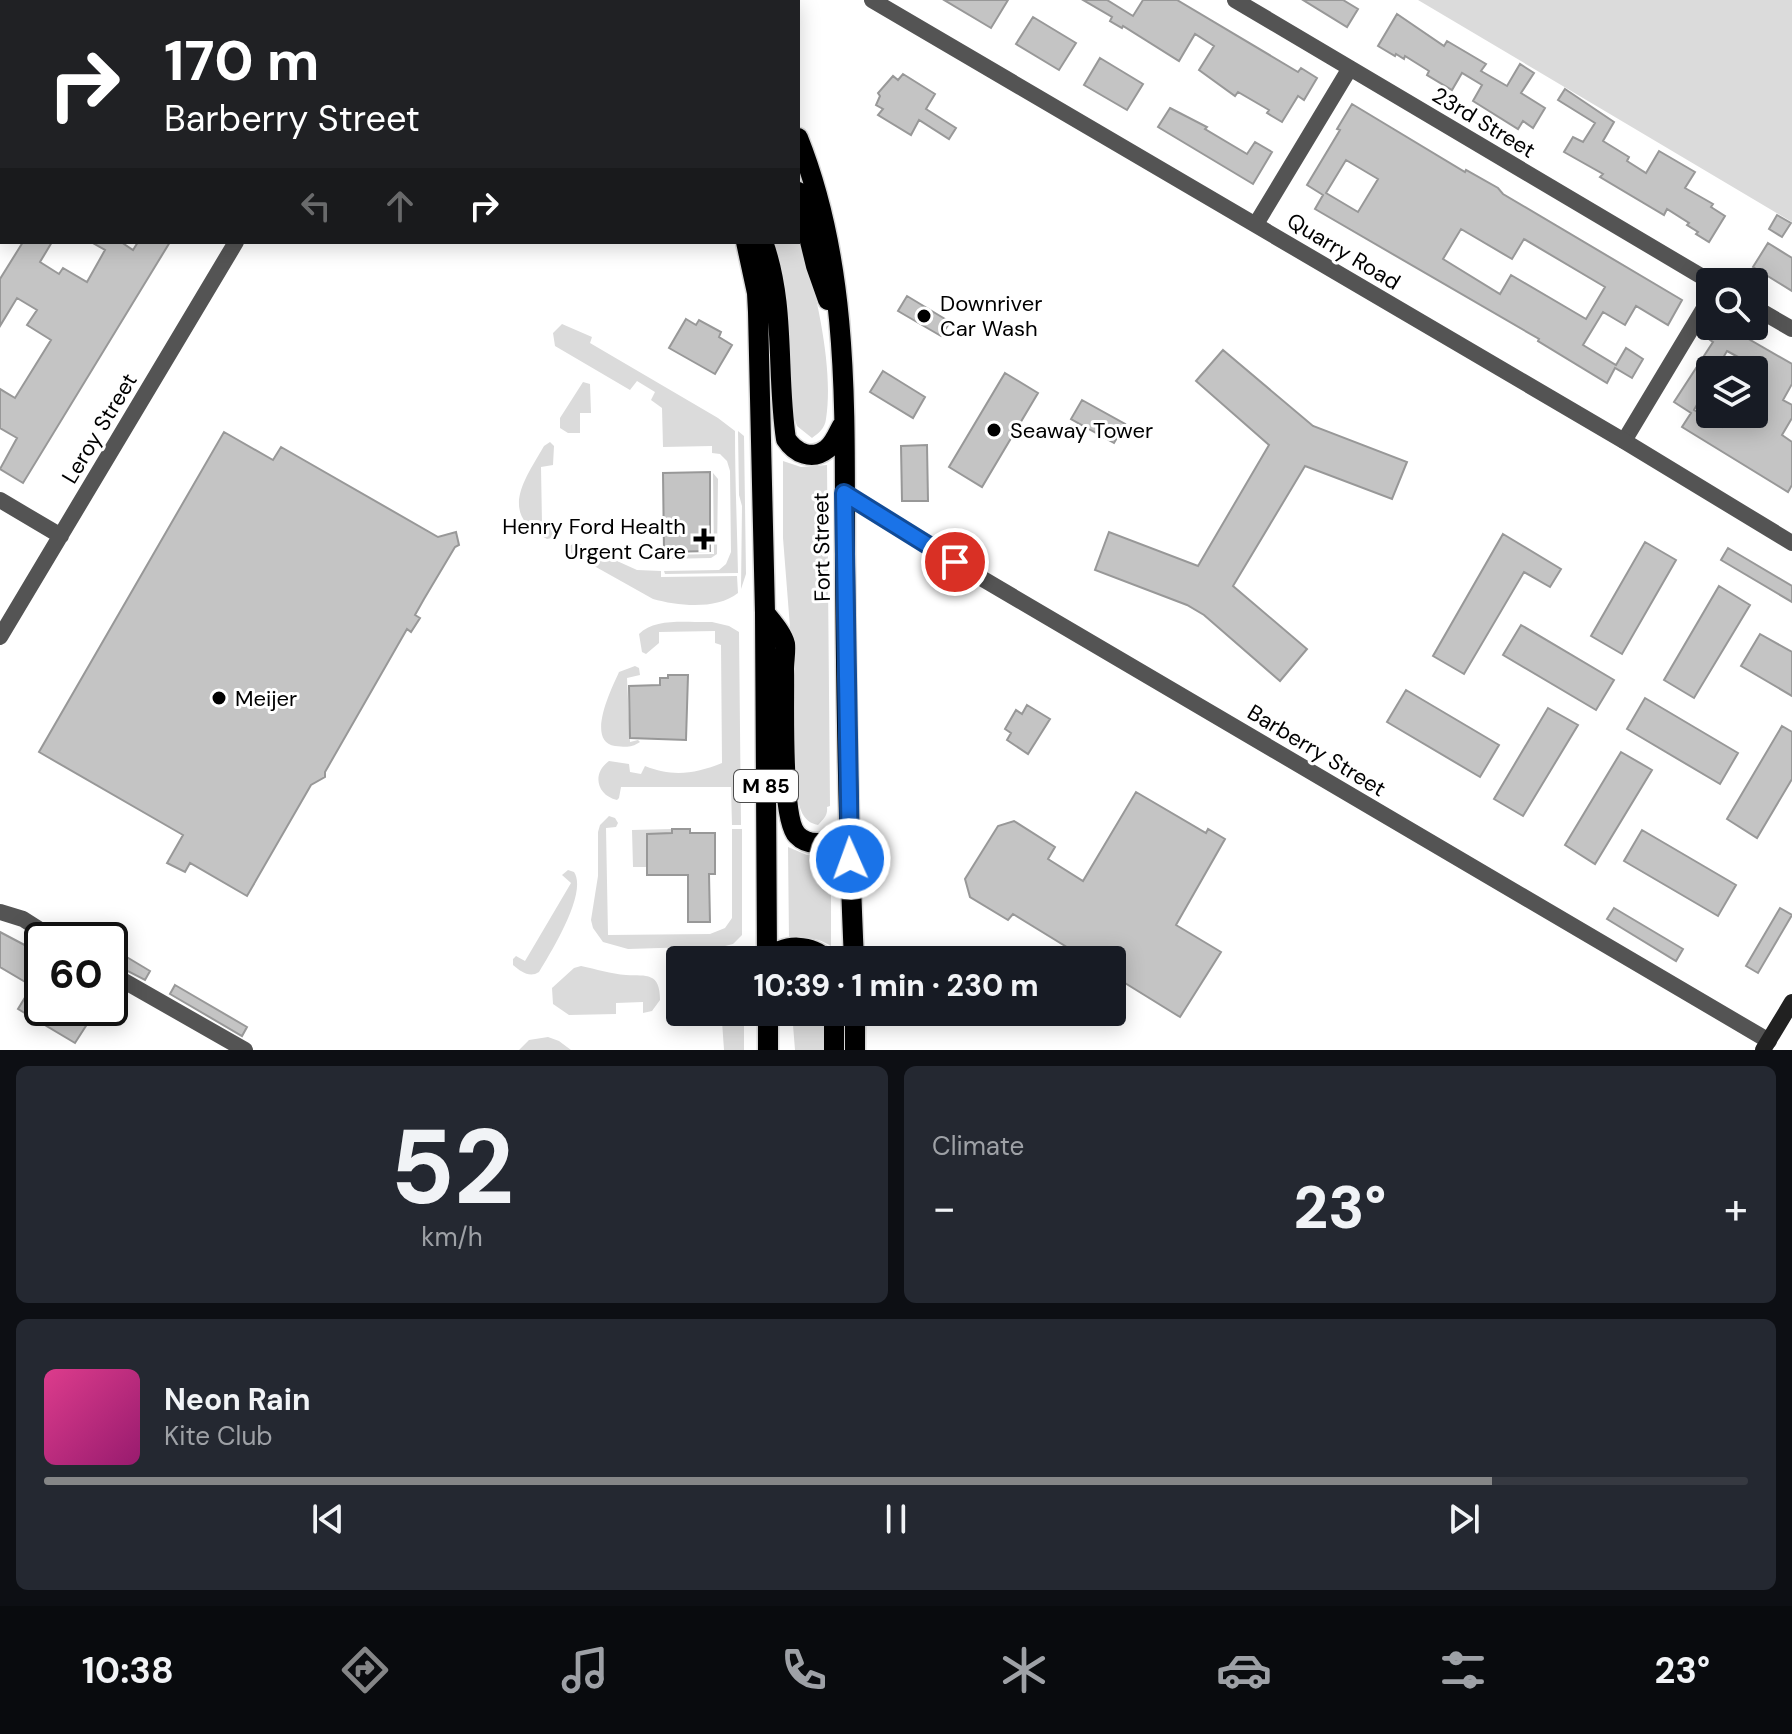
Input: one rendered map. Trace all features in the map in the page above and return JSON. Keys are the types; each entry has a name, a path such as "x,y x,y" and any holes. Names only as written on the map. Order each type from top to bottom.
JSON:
{"main road":[{"name":"Fort Street","path":"800,145 827,234 838,327 843,424 853,946"},
{"path":"800,200 816,266 838,327"},
{"name":"M 85","path":"746,244 758,312 768,946"},
{"path":"764,244 776,303 786,439 799,452 818,454 827,450 843,424"},
{"path":"765,613 785,642 786,797 791,826 796,834 809,842 827,841 849,832"},
{"path":"1766,1045 1791,1007"},
{"path":"834,1026 834,1050"},
{"path":"855,1026 855,1050"},
{"path":"768,1031 779,1050"}],"street":[{"name":"Quarry Road","path":"872,0 896,6 1126,151 1256,224 1792,543"},
{"name":"23rd Street","path":"1235,0 1696,273"},
{"path":"1256,224 1350,68"},
{"name":"Leroy Street","path":"0,637 235,244"},
{"path":"1768,315 1792,329"},
{"path":"1624,441 1696,321"},
{"name":"Barberry Street","path":"844,493 937,552 1766,1045"},
{"path":"0,500 61,536"},
{"path":"1,912 28,922"},
{"path":"128,983 245,1050"}],"shaded area":[{"path":"1418,0 1792,0 1792,222"},
{"path":"800,229 825,346 828,396 825,422 812,438 797,426 769,244 800,244"},
{"path":"562,324 592,337 590,343 735,431 738,573 665,574 664,571 719,570 726,564 731,552 730,471 727,461 720,454 712,453 712,446 663,447 662,408 651,400 655,392 637,381 630,390 555,346 553,333"},
{"path":"583,382 590,384 591,413 580,413 580,433 568,433 560,428 560,418"},
{"path":"738,431 744,436 746,574 741,589 742,506 739,495"},
{"path":"550,442 554,446 553,465 541,467 542,524 555,527 552,538 547,539 532,529 519,508 523,484 544,446"},
{"path":"783,461 801,467 827,465 830,806 818,825 805,817 794,792 791,640 783,538"},
{"path":"713,473 718,479 717,554 711,558 664,559 664,555 714,554"},
{"path":"575,542 637,570 661,571 661,577 737,576 738,593 708,604 685,605 653,599 571,553 570,546"},
{"path":"712,622 739,632 741,825 732,825 731,787 621,787 617,800 604,793 599,783 600,771 609,761 629,764 630,772 641,774 645,766 684,773 722,763 721,645 715,643 715,631 659,632 659,643 646,654 642,652 639,634 663,623"},
{"path":"635,666 639,668 640,675 627,678 630,742 640,742 628,747 615,746 606,742 602,735 603,713 619,672"},
{"path":"609,816 618,823 616,827 606,828 608,935 710,934 725,928 732,918 732,829 742,829 742,935 733,944 725,946 628,949 603,942 591,920 598,876 600,825"},
{"path":"672,829 671,833 647,834 647,867 633,867 632,830"},
{"path":"788,847 807,855 831,852 831,946 811,938 789,940"},
{"path":"568,870 574,872 576,894 552,951 539,972 532,974 519,970 513,965 513,959 516,956 525,961 571,883 562,875"},
{"path":"581,966 615,974 651,977 658,984 660,1000 652,1011 643,1013 643,1002 616,1003 616,1014 569,1015 553,1004 552,988 574,968"},
{"path":"722,1026 744,1026 744,1050 724,1050"},
{"path":"793,1026 826,1026 827,1050 795,1050"},
{"path":"548,1037 571,1050 519,1050 529,1040"}],"building":[{"path":"944,0 1008,0 991,28"},
{"path":"1083,0 1107,0 1133,16 1143,0 1177,0 1298,72 1301,68 1317,78 1304,100 1298,96 1282,122 1267,113 1269,110 1238,92 1235,96 1199,70 1214,46 1195,34 1179,61 1110,21 1112,17"},
{"path":"1303,0 1343,0 1358,9 1347,27"},
{"path":"1397,14 1444,46 1447,41 1486,64 1481,71 1507,86 1520,64 1534,73 1521,93 1545,108 1533,128 1523,121 1518,129 1473,101 1482,85 1462,73 1452,90 1427,75 1429,71 1405,56 1404,59 1395,56 1378,46"},
{"path":"1033,17 1076,43 1059,70 1016,44"},
{"path":"1100,58 1143,84 1127,110 1084,85"},
{"path":"903,74 935,94 926,109 956,128 949,139 919,120 911,135 878,115 883,109 876,105 880,96 878,93 893,76 898,80"},
{"path":"1565,89 1614,122 1603,141 1629,157 1627,161 1646,173 1659,151 1695,172 1685,188 1713,204 1711,207 1725,216 1709,242 1696,234 1698,232 1687,225 1689,223 1667,209 1664,215 1564,152 1573,137 1583,142 1595,123 1558,100"},
{"path":"1352,104 1682,300 1668,325 1636,306 1625,325 1603,312 1583,345 1616,365 1626,348 1643,359 1632,378 1615,368 1607,383 1539,339 1315,209 1323,195 1307,185 1340,130 1337,129","holes":["1346,160 1378,179 1358,212 1326,193","1461,229 1512,259 1524,239 1605,287 1586,319 1511,275 1500,294 1443,259"]},
{"path":"1170,108 1207,127 1205,129 1247,154 1255,142 1272,152 1253,184 1158,127"},
{"path":"1777,215 1791,223 1782,237 1769,229"},
{"path":"1768,243 1792,258 1792,291 1768,276 1768,268 1753,267"},
{"path":"22,244 51,244 40,262 59,274 63,268 87,282 105,250 94,244 124,244 133,250 137,244 169,244 23,483 0,469 17,438 0,428 0,389 15,398 51,340 27,325 37,310 17,298 0,326 0,279"},
{"name":"Downriver Car Wash","path":"907,296 950,322 941,336 898,311"},
{"path":"686,319 696,325 699,320 721,332 719,337 732,345 715,374 669,348"},
{"path":"1710,340 1750,340 1792,364 1792,384 1783,400 1792,405 1792,418 1782,435 1792,442 1792,485 1788,492 1682,427 1691,413 1674,402 1696,368 1696,428 1768,428 1768,356 1736,356 1727,351 1724,356 1704,356 1713,342"},
{"path":"1223,350 1313,426 1407,462 1392,499 1305,466 1233,586 1307,649 1280,681 1204,615 1187,605 1095,570 1109,532 1198,566 1269,445 1196,381"},
{"path":"883,371 925,397 913,418 870,392"},
{"name":"Seaway Tower","path":"1005,373 1038,393 982,487 949,467"},
{"path":"1082,400 1125,424 1114,443 1071,419"},
{"name":"Meijer","path":"224,432 273,460 281,447 438,537 456,532 459,545 424,599 415,615 420,618 411,632 407,629 325,772 325,777 311,785 247,896 190,863 185,872 167,863 183,835 39,752"},
{"path":"927,445 928,501 902,501 901,446"},
{"path":"710,472 710,551 664,552 663,473"},
{"path":"1503,534 1561,569 1550,587 1524,572 1464,674 1433,656"},
{"path":"1645,542 1676,560 1622,654 1591,636"},
{"path":"1728,548 1792,586 1792,602 1721,560"},
{"path":"1719,586 1750,605 1694,698 1664,680"},
{"path":"1521,625 1614,680 1596,710 1503,655"},
{"path":"1760,634 1792,652 1792,696 1741,666"},
{"path":"668,675 688,675 686,740 630,738 629,686 660,685 660,678 668,678"},
{"path":"1406,690 1499,745 1480,777 1387,722"},
{"path":"1645,698 1738,753 1720,784 1627,729"},
{"path":"1027,705 1050,719 1028,754 1007,740 1011,733 1005,729 1016,710 1022,714"},
{"path":"1548,708 1578,725 1523,816 1494,799"},
{"path":"1782,726 1792,732 1792,779 1757,838 1727,819"},
{"path":"1621,752 1652,770 1595,864 1565,845"},
{"path":"1136,792 1206,833 1208,829 1225,839 1176,925 1221,952 1180,1017 1126,984 1126,946 1065,946 1013,914 1008,920 970,897 965,879 998,826 1014,821 1055,847 1048,859 1083,881"},
{"path":"672,829 715,833 715,874 709,874 710,922 688,922 688,875 647,875 647,834 672,833"},
{"path":"1642,830 1736,885 1718,916 1624,861"},
{"path":"1614,908 1683,949 1676,961 1607,919"},
{"path":"1780,908 1792,915 1758,973 1746,966"},
{"path":"0,932 24,945 24,981 0,967"},
{"path":"128,958 150,971 145,980 128,971"},
{"path":"175,985 247,1027 242,1036 170,994"},
{"path":"24,999 24,1013 18,1009"},
{"path":"46,1026 86,1026 75,1043"}],"place":[{"name":"Downriver Car Wash","path":"924,316"},
{"name":"Seaway Tower","path":"994,430"},
{"name":"Henry Ford Health Urgent Care","path":"704,539"},
{"name":"Meijer","path":"219,698"}],"route":[{"path":"850,859 844,493 955,562"}]}
